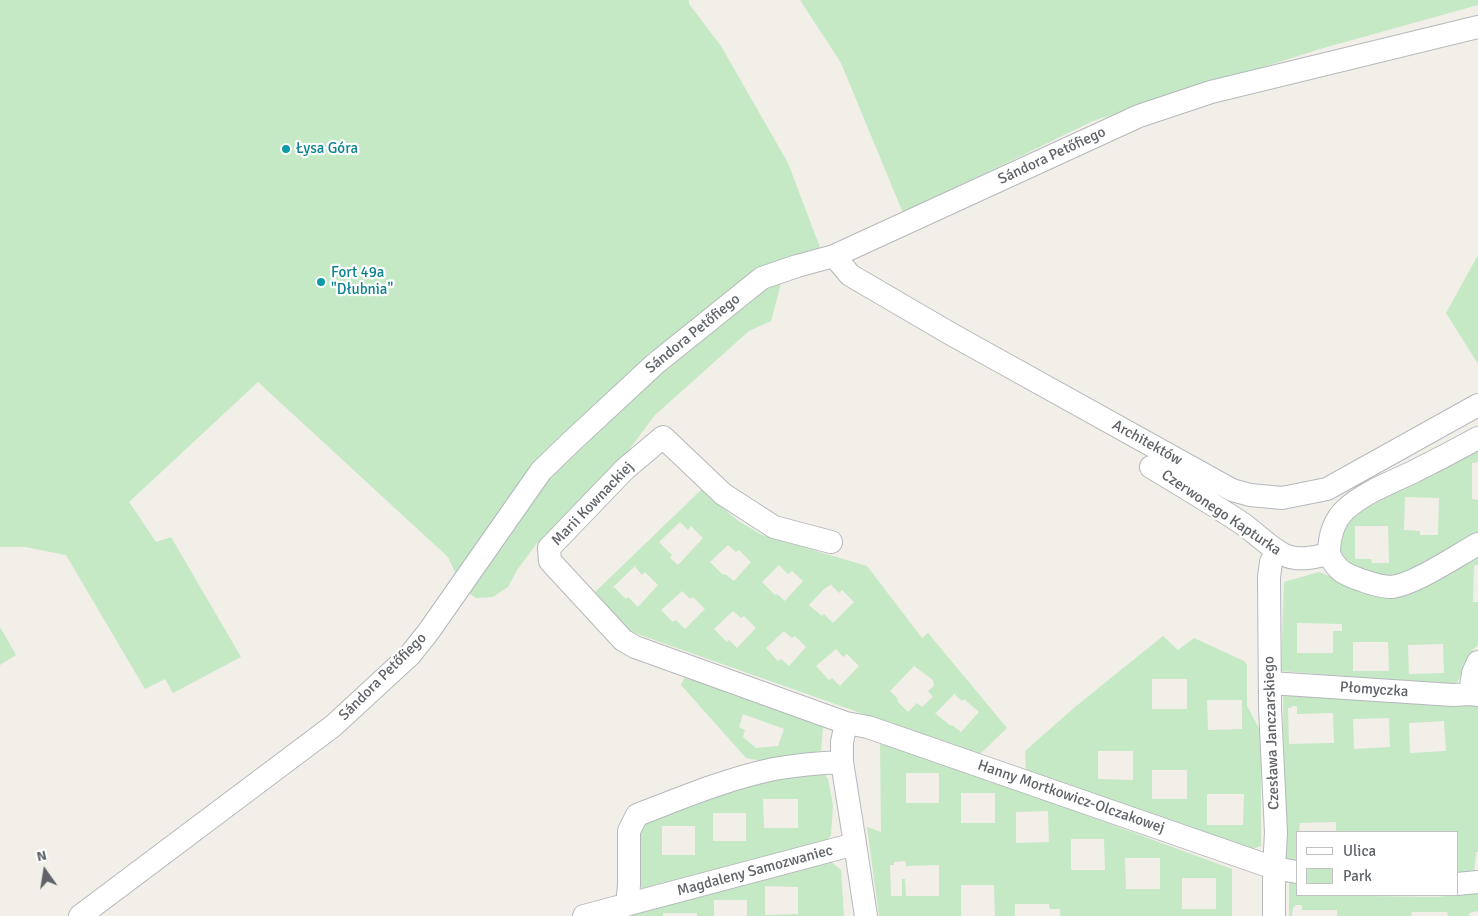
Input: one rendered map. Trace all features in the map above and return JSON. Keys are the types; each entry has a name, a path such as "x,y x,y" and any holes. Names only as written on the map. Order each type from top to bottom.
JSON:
{"street":[{"name":"Sándora Petőfiego","path":"80,916 333,726 376,687 410,655 429,631 542,471 572,440 655,364 762,278 796,266 834,256 1139,116 1211,92 1478,27"},
{"name":"Architektów","path":"834,256 850,275 951,334 1232,490 1250,495 1282,498 1327,489 1478,406"},
{"name":"Marii Kownackiej","path":"831,542 774,527 723,494 663,437 625,469 549,548 550,561 624,640 629,643 846,723"},
{"path":"1478,438 1367,494 1345,509 1337,519 1332,531 1329,542 1329,554 1334,566 1346,575 1389,587 1414,580 1478,544"},
{"name":"Czerwonego Kapturka","path":"1151,467 1240,522 1277,551 1288,557 1302,559 1329,554"},
{"name":"Czesława Janczarskiego","path":"1274,916 1276,833 1270,683 1269,577 1271,562 1277,551"},
{"path":"1474,694 1473,673 1478,662"},
{"name":"Płomyczka","path":"1270,683 1453,695 1474,694"},
{"path":"846,723 842,742 842,762 855,844"},
{"name":"Hanny Mortkowicz-Olczakowej","path":"846,723 868,727 1274,868 1296,872"},
{"path":"627,905 629,831 636,815 702,789 772,770 805,764 842,762"},
{"name":"Magdaleny Samozwaniec","path":"584,916 855,844 866,916"},
{"path":"1458,884 1478,882"}],"green space":[{"path":"0,0 689,0 689,4 721,46 788,163 821,250 785,268 771,321 749,331 655,415 622,459 576,507 538,542 517,570 508,587 493,597 476,598 462,588 448,557 258,382 129,502 156,542 171,537 241,657 173,693 165,679 145,689 66,555 25,547 0,547"},
{"path":"800,0 1478,0 1478,5 1320,49 1093,121 903,213 841,63"},
{"path":"1478,255 1478,364 1446,313"},
{"path":"1478,447 1478,462 1472,463 1472,499 1478,500 1478,534 1435,559 1412,570 1390,576 1373,574 1344,565 1337,547 1347,517","holes":["1405,497 1439,498 1438,535 1420,535 1420,531 1404,530","1355,526 1388,526 1389,563 1372,563 1371,559 1355,559"]},
{"path":"702,489 737,520 762,535 867,566 922,638 928,633 1007,728 979,755 629,631 592,595","holes":["680,522 688,530 691,526 703,538 678,565 670,558 672,555 659,542","728,545 736,552 739,550 751,562 734,581 725,574 723,575 710,562","637,564 635,567 642,575 645,572 658,585 638,607 628,597 626,599 614,587 611,589","779,565 788,574 792,571 803,581 785,601 777,594 775,595 762,582","833,583 831,585 839,593 842,590 854,602 833,623 824,614 822,616 809,605 824,589","682,591 690,599 693,597 705,609 685,629 676,620 673,622 661,610","733,611 741,618 744,616 756,628 737,648 729,640 727,642 714,629","784,631 792,638 795,636 806,647 789,666 781,659 778,661 766,648","836,649 843,657 847,654 859,666 840,686 832,678 829,680 816,666","914,666 933,680 934,686 928,691 933,697 922,707 917,703 908,712 897,701 898,699 890,691","956,692 955,695 962,701 964,699 979,712 961,732 936,714 934,715"]},
{"path":"1478,551 1478,565 1474,565 1473,602 1478,602 1478,645 1466,660 1459,679 1454,685 1281,671 1284,582 1319,572 1371,592","holes":["1297,623 1342,624 1342,631 1333,631 1333,653 1297,653","1353,642 1388,642 1389,671 1353,671","1443,644 1444,673 1409,674 1408,645"]},
{"path":"0,627 16,655 0,665"},
{"path":"1163,636 1178,650 1194,638 1244,661 1247,665 1247,706 1261,732 1261,846 1247,851 1026,771 1025,751 1075,707","holes":["1152,679 1187,679 1187,709 1152,709","1207,700 1242,700 1242,729 1208,730","1098,751 1133,751 1133,780 1098,779","1152,770 1187,770 1187,799 1152,799","1207,794 1244,794 1243,825 1207,825"]},
{"path":"685,677 823,727 821,751 762,761 746,758 681,685","holes":["743,714 784,729 778,746 756,748 743,737 745,730 739,727"]},
{"path":"1283,693 1478,705 1478,852 1476,852 1474,872 1458,875 1458,831 1336,831 1336,822 1300,823 1299,831 1296,831 1296,863 1284,860","holes":["1297,706 1297,714 1333,713 1334,743 1289,744 1288,708","1389,718 1390,747 1354,749 1353,719","1444,721 1446,751 1410,753 1409,723"]},
{"path":"880,739 1232,869 1232,916 1060,916 1060,909 1050,909 1049,904 1015,904 1015,916 995,916 994,885 961,885 961,916 879,916 867,827 881,832","holes":["906,773 939,773 939,803 906,803","961,793 995,793 995,823 961,823","1048,811 1049,842 1016,843 1016,812","1071,839 1104,839 1105,870 1071,870","1125,858 1160,858 1160,889 1126,889","905,861 906,866 939,865 939,896 906,896 905,879 902,879 902,896 891,896 890,865 894,865 894,862","1182,878 1216,878 1216,909 1182,909"]},
{"path":"816,771 825,775 828,779 833,805 831,835 825,843 645,891 639,885 639,823 744,784","holes":["763,799 798,799 798,828 764,828","713,813 746,813 746,841 713,841","662,826 695,826 695,855 662,855"]},
{"path":"828,859 841,870 844,916 747,916 747,900 714,900 714,916 697,916 697,913 663,913 663,916 606,916","holes":["765,886 798,887 798,914 765,915"]},
{"path":"1289,882 1296,883 1296,896 1436,897 1478,893 1478,911 1469,913 1470,916 1448,916 1447,912 1412,912 1411,916 1337,916 1337,910 1302,910 1302,905 1296,905 1293,908 1292,916 1289,916"}],"place":[{"name":"Łysa Góra","path":"286,149"},
{"name":"Fort 49a \"Dłubnia\"","path":"321,282"}]}
